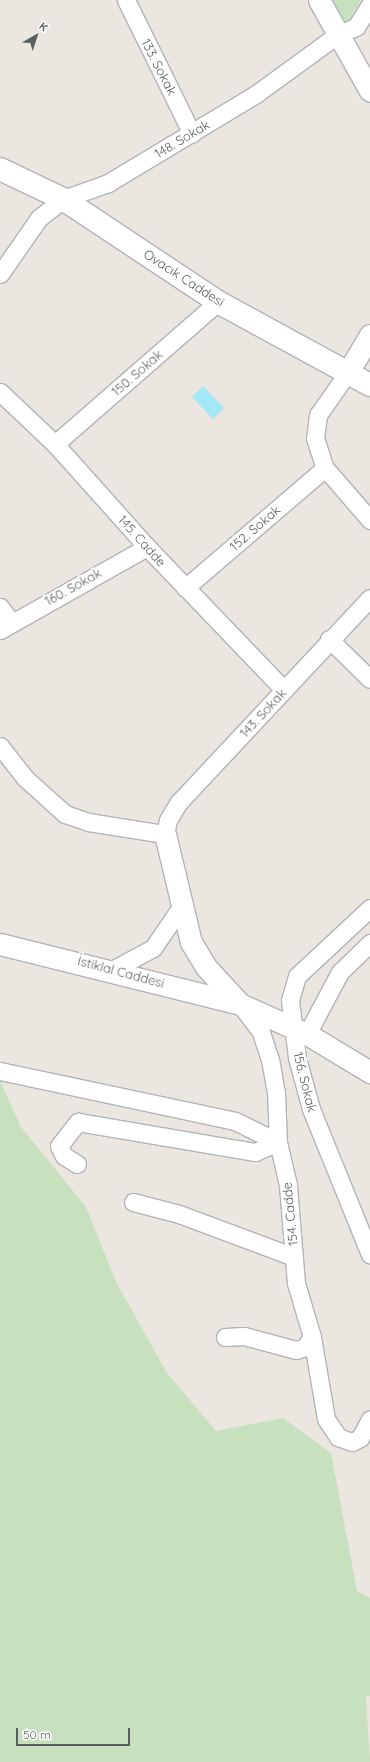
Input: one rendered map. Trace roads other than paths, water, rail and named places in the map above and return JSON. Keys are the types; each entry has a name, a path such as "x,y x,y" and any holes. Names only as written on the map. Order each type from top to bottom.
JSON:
{"main road":[{"name":"Ovacık Caddesi","path":"0,168 64,199 218,302 370,385"}],"street":[{"name":"133. Sokak","path":"126,0 192,134"},
{"path":"319,0 337,35 370,90"},
{"name":"148. Sokak","path":"0,274 39,218 64,199 108,183 192,134 256,94 337,35 356,27 370,5"},
{"name":"150. Sokak","path":"55,444 218,302"},
{"path":"370,335 348,372 318,416 315,438 325,468 370,520"},
{"name":"145. Cadde","path":"0,392 55,444 185,588 284,690"},
{"name":"152. Sokak","path":"185,588 325,468"},
{"name":"160. Sokak","path":"6,627 147,546"},
{"name":"143. Sokak","path":"165,834 168,820 179,802 284,690 329,639 370,598"},
{"path":"0,607 6,627"},
{"path":"329,639 370,679"},
{"path":"0,746 25,778 64,814 88,822 165,834 181,906 199,955 240,1004"},
{"path":"114,970 153,948 181,906"},
{"name":"156. Sokak","path":"370,908 297,976 290,1000 301,1031 297,1058 311,1109 370,1254"},
{"path":"301,1031 340,972 370,943"},
{"name":"İstiklal Caddesi","path":"0,944 114,970 240,1004 301,1031 370,1072"},
{"name":"154. Cadde","path":"240,1004 261,1032 270,1060 276,1092 278,1142 288,1185 296,1283 312,1337"},
{"path":"0,1071 235,1121 278,1142"},
{"path":"77,1164 64,1156 59,1146 78,1122 255,1152 278,1142"},
{"path":"133,1202 180,1214 294,1257"},
{"path":"226,1337 244,1336 296,1350 305,1347 312,1337"},
{"path":"312,1337 326,1419 338,1437 352,1442 360,1438 370,1419"}],"water":[{"path":"203,386 224,408 213,419 192,397"}]}
